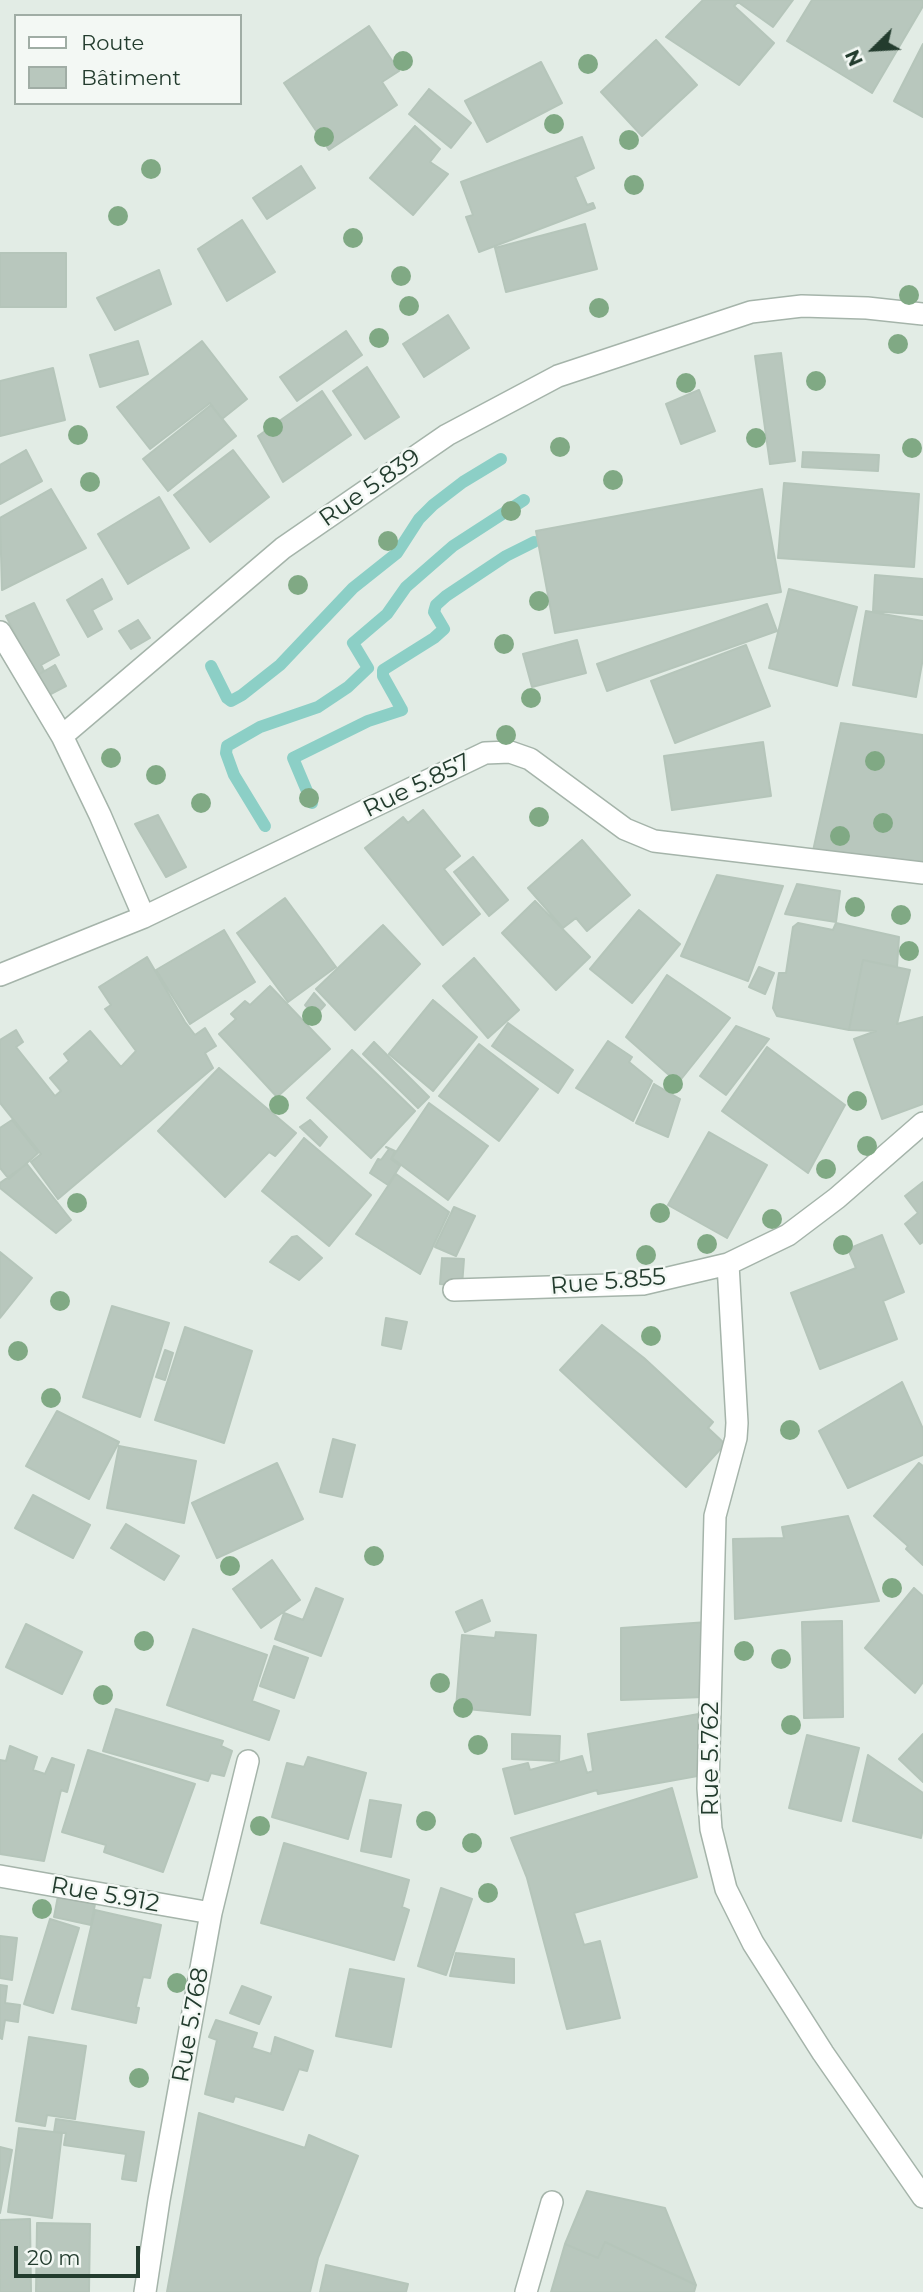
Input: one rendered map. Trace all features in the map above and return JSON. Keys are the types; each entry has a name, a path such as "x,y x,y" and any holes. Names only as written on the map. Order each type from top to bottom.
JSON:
{"street":[{"name":"Rue 5.839","path":"62,736 283,548 447,435 558,376 751,312 802,306 867,308 923,314"},
{"path":"0,632 62,736 144,917"},
{"name":"Rue 5.857","path":"0,975 144,917 485,753 510,752 530,759 625,829 654,841 923,873"},
{"name":"Rue 5.855","path":"454,1290 643,1284 728,1264 788,1235 837,1198 923,1124"},
{"name":"Rue 5.762","path":"728,1264 737,1423 736,1438 715,1516 708,1787 711,1829 726,1889 752,1943 823,2053 923,2197"},
{"name":"Rue 5.768","path":"145,2292 211,1913 248,1761"},
{"name":"Rue 5.912","path":"0,1877 211,1913"},
{"path":"526,2292 552,2202"}],"building":[{"path":"703,0 793,0 773,27 738,2 734,6 774,43 739,85 666,37"},
{"path":"812,0 923,0 923,6 872,93 787,41"},
{"path":"369,26 399,71 382,82 397,105 329,150 284,83"},
{"path":"656,40 697,85 642,136 601,92"},
{"path":"923,44 923,117 894,101"},
{"path":"541,62 562,103 487,142 465,101"},
{"path":"429,89 471,123 451,148 409,114"},
{"path":"415,126 440,149 430,162 448,174 413,215 370,178"},
{"path":"582,137 594,168 575,177 587,205 593,203 595,208 479,252 466,217 473,215 461,182"},
{"path":"301,166 315,188 267,219 253,198"},
{"path":"242,220 275,272 227,301 198,249"},
{"path":"585,224 597,269 506,292 495,248"},
{"path":"0,253 66,253 66,307 0,307"},
{"path":"159,270 171,304 115,330 97,298"},
{"path":"448,315 469,348 424,377 403,344"},
{"path":"346,331 362,355 297,401 280,377"},
{"path":"138,341 148,374 100,387 90,355"},
{"path":"202,341 247,399 222,419 210,403 150,449 117,407"},
{"path":"781,353 795,461 770,464 755,356"},
{"path":"367,367 399,417 365,439 333,391"},
{"path":"53,368 65,420 0,436 0,381"},
{"path":"699,390 715,431 681,444 666,404"},
{"path":"322,391 351,435 283,482 258,436"},
{"path":"211,405 236,436 168,491 143,459"},
{"path":"26,450 42,481 0,504 0,465"},
{"path":"233,450 269,497 210,542 174,495"},
{"path":"803,452 879,455 878,471 802,467"},
{"path":"784,483 919,494 914,567 778,558"},
{"path":"51,489 86,548 2,590 0,518"},
{"path":"762,489 781,592 555,633 536,531"},
{"path":"159,497 189,548 128,584 98,534"},
{"path":"875,575 923,579 923,615 873,611"},
{"path":"102,579 112,599 92,610 102,629 88,637 67,600"},
{"path":"789,589 857,607 837,686 769,668"},
{"path":"34,603 59,655 41,665 44,671 36,676 6,616"},
{"path":"767,604 777,631 607,691 597,664"},
{"path":"866,611 923,621 923,658 916,697 853,685"},
{"path":"138,620 150,638 131,649 119,631"},
{"path":"577,640 586,673 532,687 523,654"},
{"path":"746,645 770,706 675,743 651,681"},
{"path":"55,665 66,686 45,697 36,676"},
{"path":"841,723 923,735 923,864 813,851"},
{"path":"763,742 771,796 672,810 664,756"},
{"path":"423,810 460,856 444,869 480,914 443,945 365,848 403,817 408,823"},
{"path":"158,815 186,867 166,877 135,824"},
{"path":"582,840 630,895 587,931 576,918 563,928 528,888"},
{"path":"473,857 508,900 489,916 454,872"},
{"path":"717,875 783,886 748,981 681,956"},
{"path":"797,884 840,891 836,922 785,914"},
{"path":"285,898 336,967 288,1002 237,933"},
{"path":"535,901 590,957 556,990 502,933"},
{"path":"639,910 680,944 632,1003 590,969"},
{"path":"798,923 833,930 836,923 899,937 897,967 863,960 849,1030 777,1016 773,1008 779,973 786,973 793,927"},
{"path":"383,925 420,964 355,1030 316,989"},
{"path":"224,930 255,982 190,1024 156,970"},
{"path":"147,957 195,1035 205,1028 216,1046 205,1053 213,1068 58,1199 31,1162 41,1154 0,1103 0,1040 16,1030 23,1042 16,1047 55,1096 61,1091 50,1078 69,1061 64,1054 90,1031 121,1067 136,1051 105,1009 111,1005 99,987"},
{"path":"474,958 519,1010 488,1038 443,986"},
{"path":"863,960 910,970 897,1024 923,1017 923,1104 882,1119 854,1039 876,1031 849,1030"},
{"path":"759,967 774,973 765,994 749,987"},
{"path":"667,975 730,1018 678,1083 626,1037"},
{"path":"270,986 330,1049 277,1097 219,1034 236,1019 231,1014 245,1001 250,1005"},
{"path":"314,993 325,1005 315,1016 305,1005"},
{"path":"433,1000 477,1037 433,1091 389,1054"},
{"path":"508,1023 573,1070 558,1093 492,1046"},
{"path":"736,1026 769,1039 726,1095 700,1076"},
{"path":"608,1041 632,1057 629,1062 652,1081 633,1121 576,1088"},
{"path":"374,1042 429,1097 418,1108 363,1054"},
{"path":"479,1044 538,1089 499,1141 439,1096"},
{"path":"767,1047 845,1105 808,1173 722,1111"},
{"path":"352,1050 415,1111 371,1158 307,1098"},
{"path":"219,1068 296,1133 275,1156 269,1152 225,1197 158,1131"},
{"path":"654,1084 680,1099 668,1137 636,1123"},
{"path":"429,1103 488,1146 448,1200 392,1158"},
{"path":"12,1120 38,1153 9,1179 0,1168 0,1128"},
{"path":"310,1120 327,1137 320,1146 300,1127"},
{"path":"709,1132 767,1165 727,1238 668,1205"},
{"path":"304,1138 371,1195 329,1246 262,1191"},
{"path":"386,1147 395,1151 391,1159 400,1166 388,1185 370,1173 378,1159 381,1160 389,1149"},
{"path":"27,1164 71,1220 56,1233 0,1188 0,1183"},
{"path":"396,1174 449,1212 420,1274 356,1234"},
{"path":"923,1182 923,1242 920,1244 905,1224 918,1213 905,1196"},
{"path":"454,1207 475,1216 456,1256 435,1247"},
{"path":"882,1235 904,1292 883,1301 897,1339 820,1369 791,1293 856,1268 848,1249"},
{"path":"297,1236 322,1258 299,1280 270,1262 292,1237"},
{"path":"0,1252 32,1278 0,1318"},
{"path":"442,1258 464,1259 462,1286 440,1284"},
{"path":"112,1306 169,1323 140,1417 83,1397"},
{"path":"386,1318 407,1322 401,1349 382,1345"},
{"path":"602,1325 644,1358 713,1422 708,1428 725,1444 686,1487 560,1370"},
{"path":"185,1327 252,1351 224,1443 155,1420"},
{"path":"165,1350 173,1353 165,1380 156,1377"},
{"path":"902,1382 923,1429 923,1455 848,1488 819,1431"},
{"path":"57,1411 119,1442 89,1499 26,1466"},
{"path":"333,1439 355,1445 342,1497 320,1492"},
{"path":"119,1446 196,1461 184,1523 107,1508"},
{"path":"277,1463 303,1519 217,1558 192,1503"},
{"path":"919,1463 923,1466 923,1565 906,1549 908,1546 874,1516"},
{"path":"33,1495 90,1525 73,1558 15,1528"},
{"path":"848,1516 879,1601 735,1619 733,1539 784,1538 782,1527"},
{"path":"126,1524 179,1556 164,1580 111,1548"},
{"path":"272,1560 300,1600 261,1628 233,1589"},
{"path":"316,1588 343,1599 321,1656 275,1639 284,1613 303,1620"},
{"path":"914,1588 923,1596 923,1682 915,1693 865,1648"},
{"path":"482,1600 490,1621 465,1632 456,1612"},
{"path":"842,1621 843,1717 804,1718 802,1622"},
{"path":"708,1622 704,1697 621,1700 621,1628"},
{"path":"26,1624 82,1652 62,1694 6,1667"},
{"path":"193,1629 267,1655 252,1701 279,1711 269,1740 167,1705"},
{"path":"496,1632 536,1635 530,1715 456,1708 462,1635 495,1638"},
{"path":"274,1646 308,1658 294,1698 260,1686"},
{"path":"116,1709 223,1741 221,1746 232,1751 224,1776 211,1773 208,1781 103,1751"},
{"path":"704,1713 703,1775 598,1794 597,1790 515,1814 503,1769 528,1763 530,1770 582,1756 587,1773 593,1771 588,1734"},
{"path":"512,1734 560,1736 559,1761 512,1759"},
{"path":"923,1734 923,1782 899,1759"},
{"path":"807,1735 859,1748 841,1821 789,1808"},
{"path":"10,1746 37,1757 33,1770 45,1774 52,1758 74,1765 67,1792 61,1790 44,1861 0,1854 0,1760 6,1761"},
{"path":"88,1750 195,1784 163,1872 104,1852 106,1845 62,1832"},
{"path":"868,1755 923,1793 921,1838 853,1821"},
{"path":"308,1757 366,1773 348,1839 272,1817 287,1763 304,1767"},
{"path":"672,1788 697,1877 574,1913 584,1945 600,1941 620,2018 567,2029 527,1878 511,1838"},
{"path":"370,1800 401,1805 391,1857 361,1851"},
{"path":"284,1843 409,1880 402,1907 409,1910 394,1960 261,1923"},
{"path":"441,1888 472,1899 446,1975 418,1966"},
{"path":"58,1896 95,1904 91,1925 54,1917"},
{"path":"95,1910 161,1925 150,1978 143,1977 136,2007 139,2008 136,2023 72,2009"},
{"path":"50,1919 79,1928 53,2013 24,2004"},
{"path":"0,1936 17,1938 12,1980 0,1978"},
{"path":"456,1953 514,1959 514,1983 450,1976"},
{"path":"350,1969 404,1979 391,2047 336,2036"},
{"path":"0,1985 7,1986 5,2003 20,2005 18,2022 5,2020 2,2039 0,2038"},
{"path":"242,1986 271,1997 259,2024 230,2013"},
{"path":"216,2020 257,2033 252,2048 271,2054 275,2037 313,2051 307,2071 299,2069 283,2110 235,2096 233,2102 205,2094 217,2040 209,2037"},
{"path":"29,2037 86,2046 75,2119 47,2115 45,2126 16,2121"},
{"path":"199,2113 305,2148 309,2135 358,2156 318,2258 310,2292 167,2292"},
{"path":"56,2119 144,2132 136,2181 122,2179 126,2154 64,2145 66,2133 54,2132"},
{"path":"19,2128 62,2133 52,2218 8,2212"},
{"path":"0,2147 12,2150 0,2213"},
{"path":"587,2191 665,2208 696,2285 605,2242 598,2258 565,2244"},
{"path":"30,2219 31,2292 0,2292 0,2220"},
{"path":"37,2223 90,2224 89,2292 36,2292"},
{"path":"605,2242 696,2285 694,2292 551,2292 565,2244 598,2258"},
{"path":"326,2265 408,2284 406,2292 320,2292"}],"waterway":[{"path":"211,666 227,698 231,701 242,695 280,665 353,588 397,553 419,519 433,505 463,482 501,459"},
{"path":"265,826 234,775 226,753 227,746 260,727 318,707 348,687 368,668 353,643 387,614 406,587 453,546 524,500"},
{"path":"312,803 293,758 368,721 402,710 383,676 383,670 444,629 434,612 436,605 446,596 506,556 534,542"}]}
